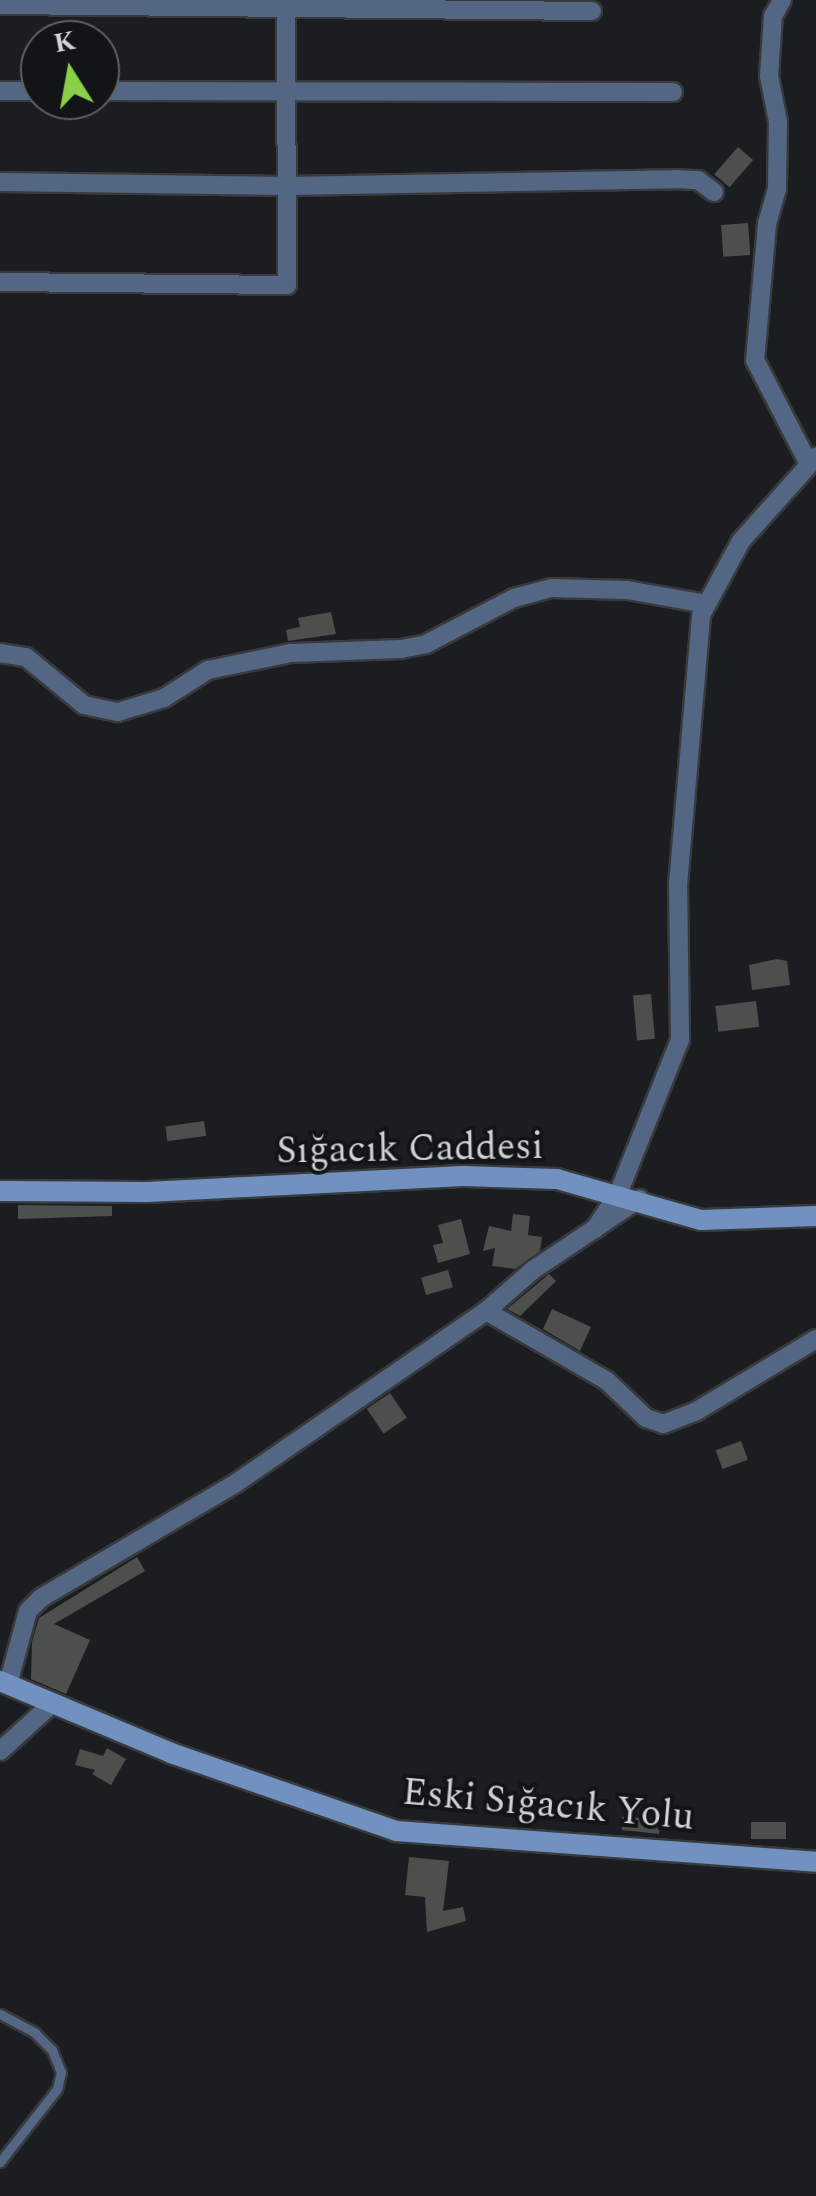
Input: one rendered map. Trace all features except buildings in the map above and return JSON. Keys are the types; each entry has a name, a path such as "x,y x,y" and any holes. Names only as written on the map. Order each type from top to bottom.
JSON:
{"main road":[{"name":"Sığacık Caddesi","path":"0,1191 147,1192 463,1176 557,1179 701,1220 816,1216"},
{"name":"Eski Sığacık Yolu","path":"4,1682 172,1753 396,1832 816,1862"}],"street":[{"path":"595,1229 618,1194 680,1040 678,885 701,616 741,541 812,460 755,360 767,224 777,189 778,122 769,76 772,16 782,0"},
{"path":"0,5 286,4 592,10"},
{"path":"0,282 287,285 286,4"},
{"path":"120,91 673,92"},
{"path":"0,182 287,186 676,178 698,180 714,192"},
{"path":"0,654 26,657 84,705 118,712 164,698 208,670 291,652 414,647 514,598 552,588 626,590 706,604"},
{"path":"4,1682 28,1610 41,1598 236,1484 486,1310 533,1270 640,1200"},
{"path":"486,1310 606,1381 646,1418 663,1424 695,1412 816,1339"},
{"path":"0,1751 53,1703"}],"lane":[{"path":"0,2014 35,2033 52,2050 61,2072 57,2089 0,2162"}]}
